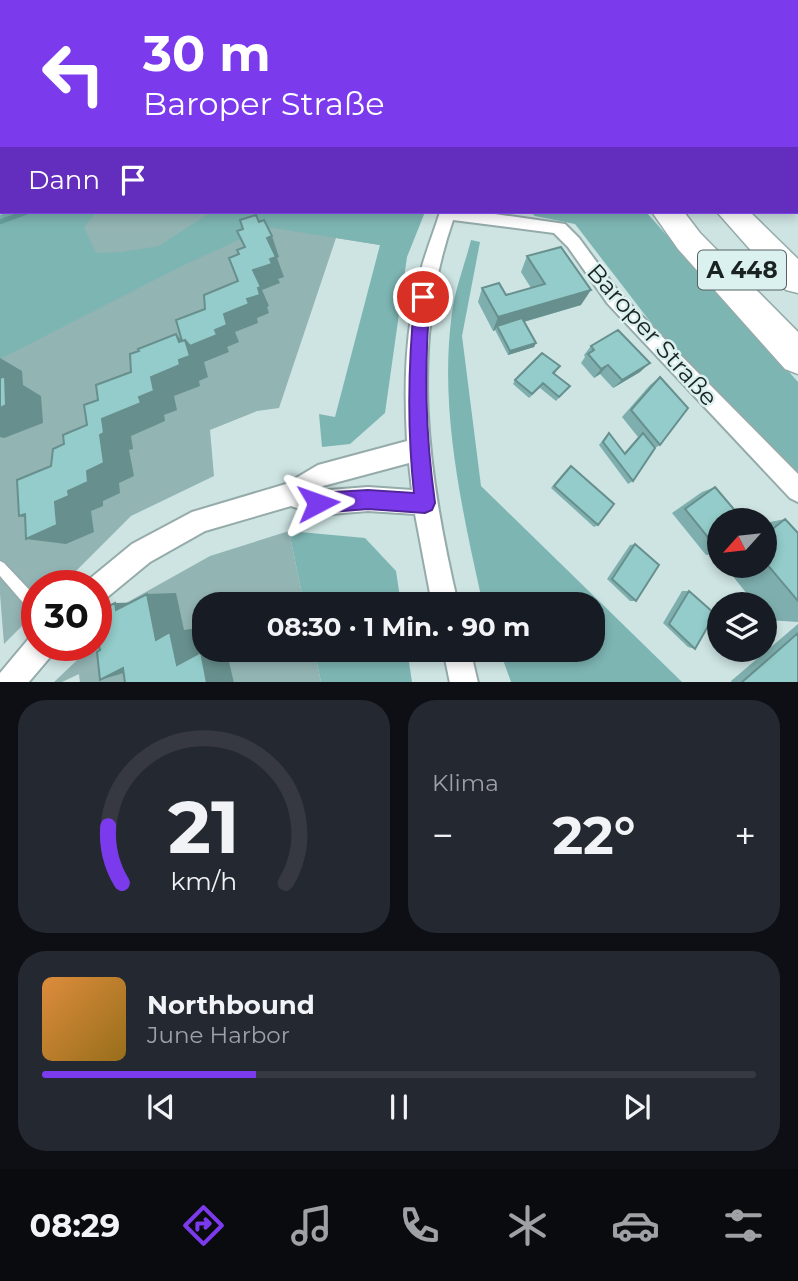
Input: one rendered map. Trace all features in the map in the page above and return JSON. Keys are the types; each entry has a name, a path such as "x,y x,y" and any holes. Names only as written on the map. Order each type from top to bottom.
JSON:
{"highway":[{"path":"669,214 689,241 798,358"},
{"name":"A 448","path":"686,214 798,330"},
{"name":"A 448","path":"736,214 798,280"},
{"path":"737,214 798,262"}],"street":[{"name":"Baroper Straße","path":"443,592 425,503 419,449 416,361 423,297 446,214"},
{"name":"Baroper Straße","path":"461,214 559,228 569,236 594,275 614,299 798,491"},
{"path":"112,577 141,553 189,525 230,509 291,494 318,476 419,449"},
{"path":"291,494 318,503 368,499 425,503"},
{"path":"10,682 28,661"},
{"path":"459,662 464,682"}],"lane":[{"path":"0,567 21,590"}],"shaded area":[{"path":"95,214 84,227 96,253 159,246 208,214 424,214 407,257 385,413 350,444 322,447 319,414 335,417 380,245 267,227 184,265 0,359 0,215"},
{"path":"422,214 380,245 336,238 279,408 257,411 210,430 214,476 131,516 77,570 21,570 21,627 4,644 0,594 0,215"},
{"path":"532,214 648,214 798,382 798,476 662,337 575,224"},
{"path":"471,240 480,242 462,336 481,486 590,592 480,592 466,527 450,420 449,348 458,286"},
{"path":"289,531 302,592 192,592 192,662 317,662 321,682 80,682 79,674 62,682 54,682 76,661 112,661 112,620 126,603 210,556"},
{"path":"289,531 365,538 396,571 399,592 302,592"},
{"path":"605,607 682,682 511,682 504,662 605,662"},
{"path":"317,662 409,662 412,682 321,682"}],"building":[{"path":"256,215 259,222 264,220 272,236 267,238 276,257 270,259 272,264 253,270 261,287 258,288 260,295 247,299 249,304 224,314 227,325 215,330 217,335 190,346 185,340 182,341 176,320 205,309 204,295 238,281 229,258 239,254 237,250 245,247 237,231 243,229 240,220"},
{"path":"561,247 591,290 498,317 482,288 499,283 506,295 545,284 527,256"},
{"path":"522,318 536,343 510,351 497,326"},
{"path":"618,330 650,363 622,380 608,365 601,369 588,354 594,350 591,346"},
{"path":"176,334 179,342 185,340 190,356 179,360 180,365 151,377 154,391 139,397 141,403 102,419 104,433 100,435 104,463 87,471 88,482 68,491 69,496 55,502 57,525 26,539 25,514 19,516 17,480 51,466 53,449 64,444 63,435 87,425 84,405 98,400 96,385 131,372 130,354"},
{"path":"542,353 560,366 553,373 570,386 559,397 543,383 532,394 515,380"},
{"path":"5,376 6,405 0,408 0,378"},
{"path":"660,377 688,408 660,445 631,410"},
{"path":"609,433 625,454 643,433 655,448 633,481 603,442"},
{"path":"571,466 614,504 598,525 554,486"},
{"path":"715,487 733,508 707,508 707,536 685,509"},
{"path":"785,519 798,533 798,601 777,576 777,525"},
{"path":"635,544 659,565 636,601 612,579"},
{"path":"689,591 707,607 707,628 695,649 669,624"},
{"path":"147,594 156,640 170,632 177,665 192,657 192,662 203,662 207,682 125,682 123,668 100,680 98,661 112,661 112,604 115,603 116,610"},
{"path":"798,633 798,682 742,682 765,662 777,662 777,651"}],"waterway":[{"path":"0,222 22,214"}],"route":[{"path":"318,503 368,499 425,503 419,449 416,361 423,297"}]}
